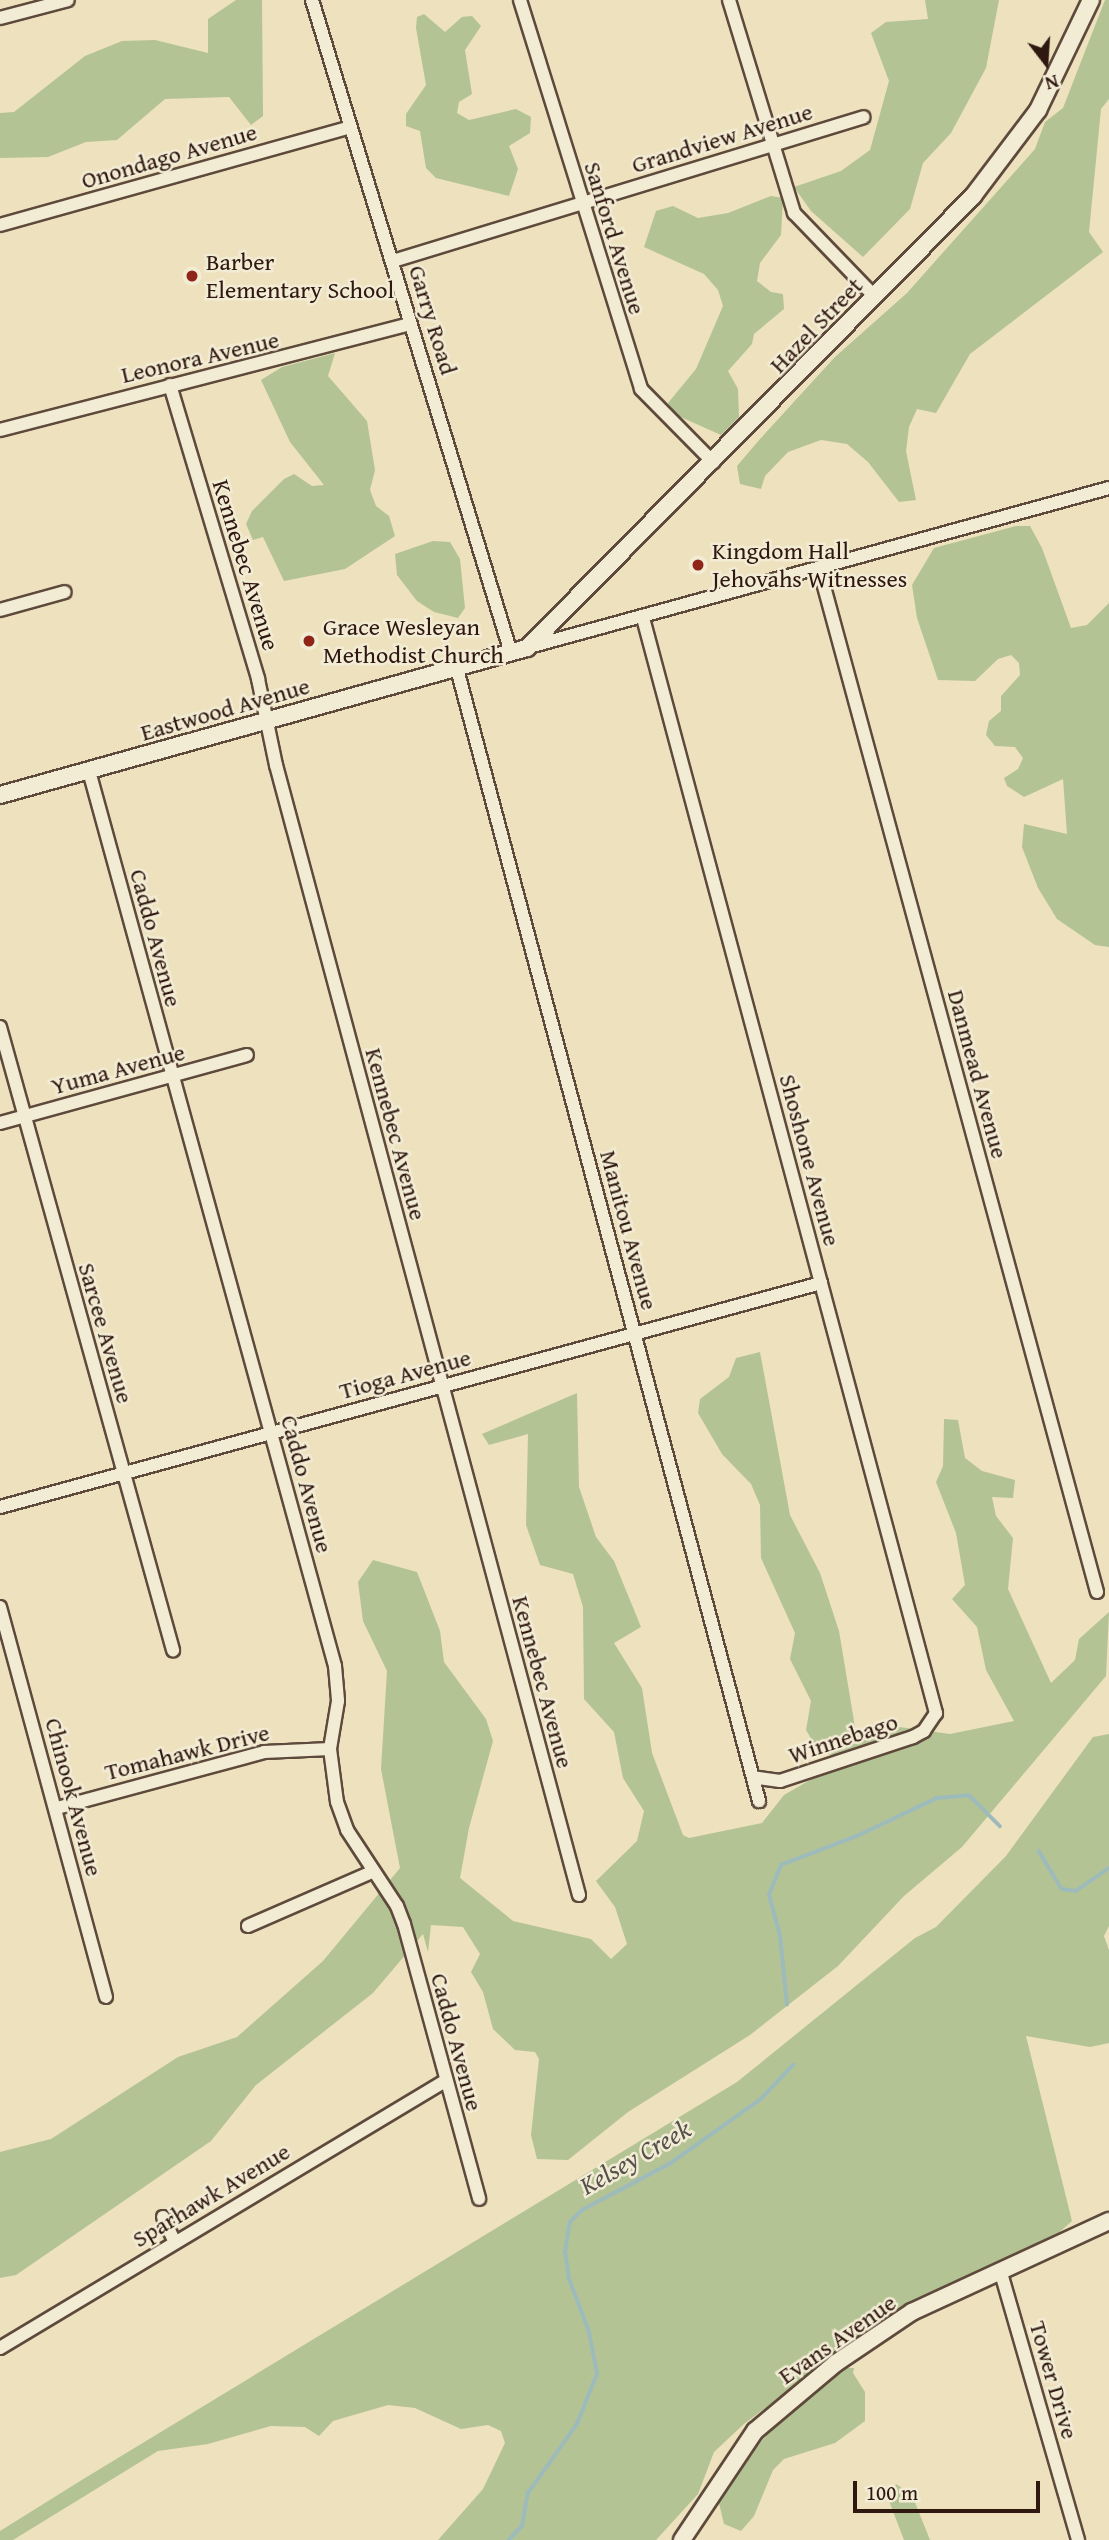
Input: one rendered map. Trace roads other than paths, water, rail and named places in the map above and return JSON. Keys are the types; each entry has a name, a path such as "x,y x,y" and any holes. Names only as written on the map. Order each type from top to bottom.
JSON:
{"street":[{"path":"0,18 68,0"},
{"name":"Garry Road","path":"312,0 511,653"},
{"name":"Sanford Avenue","path":"520,0 641,390 713,462"},
{"path":"729,0 794,213 875,297"},
{"name":"Hazel Street","path":"527,648 973,196 1024,131 1052,86 1091,0"},
{"name":"Grandview Avenue","path":"393,261 863,117"},
{"name":"Onondago Avenue","path":"0,225 350,127"},
{"name":"Leonora Avenue","path":"0,430 170,385 224,376 410,324"},
{"name":"Kennebec Avenue","path":"170,385 258,680 442,1385 579,1895"},
{"name":"Eastwood Avenue","path":"0,796 1109,488"},
{"name":"Danmead Avenue","path":"819,568 1097,1591"},
{"path":"0,610 65,592"},
{"name":"Shoshone Avenue","path":"643,618 936,1713"},
{"name":"Manitou Avenue","path":"457,669 759,1801"},
{"name":"Caddo Avenue","path":"89,771 337,1675 330,1749 335,1793 347,1830 404,1924 479,2199"},
{"name":"Sarcee Avenue","path":"0,1027 173,1650"},
{"name":"Yuma Avenue","path":"0,1123 247,1055"},
{"name":"Tioga Avenue","path":"0,1507 821,1283"},
{"name":"Chinook Avenue","path":"0,1607 57,1808 106,1997"},
{"name":"Winnebago","path":"753,1777 780,1781 913,1737 924,1731 936,1713"},
{"name":"Tomahawk Drive","path":"57,1808 264,1752 330,1749"},
{"path":"248,1926 374,1871"},
{"name":"Sparhawk Avenue","path":"0,2348 174,2241 445,2081"},
{"path":"163,2217 174,2241"},
{"name":"Evans Avenue","path":"682,2540 739,2451 795,2395 890,2325 1109,2221"},
{"name":"Tower Drive","path":"1001,2273 1078,2540"}],"waterway":[{"name":"Kelsey Creek","path":"787,2005 780,1936 769,1895 781,1865 857,1836 937,1798 969,1795 1000,1826"},
{"name":"Kelsey Creek","path":"1039,1851 1062,1889 1076,1891 1109,1868"},
{"name":"Kelsey Creek","path":"509,2540 522,2526 528,2493 577,2424 597,2374 589,2332 569,2279 565,2252 570,2222 582,2210 671,2163 761,2099 793,2065"}],"place":[{"name":"Barber Elementary School","path":"192,276"},
{"name":"Kingdom Hall Jehovahs Witnesses","path":"698,565"},
{"name":"Grace Wesleyan Methodist Church","path":"309,641"}]}
